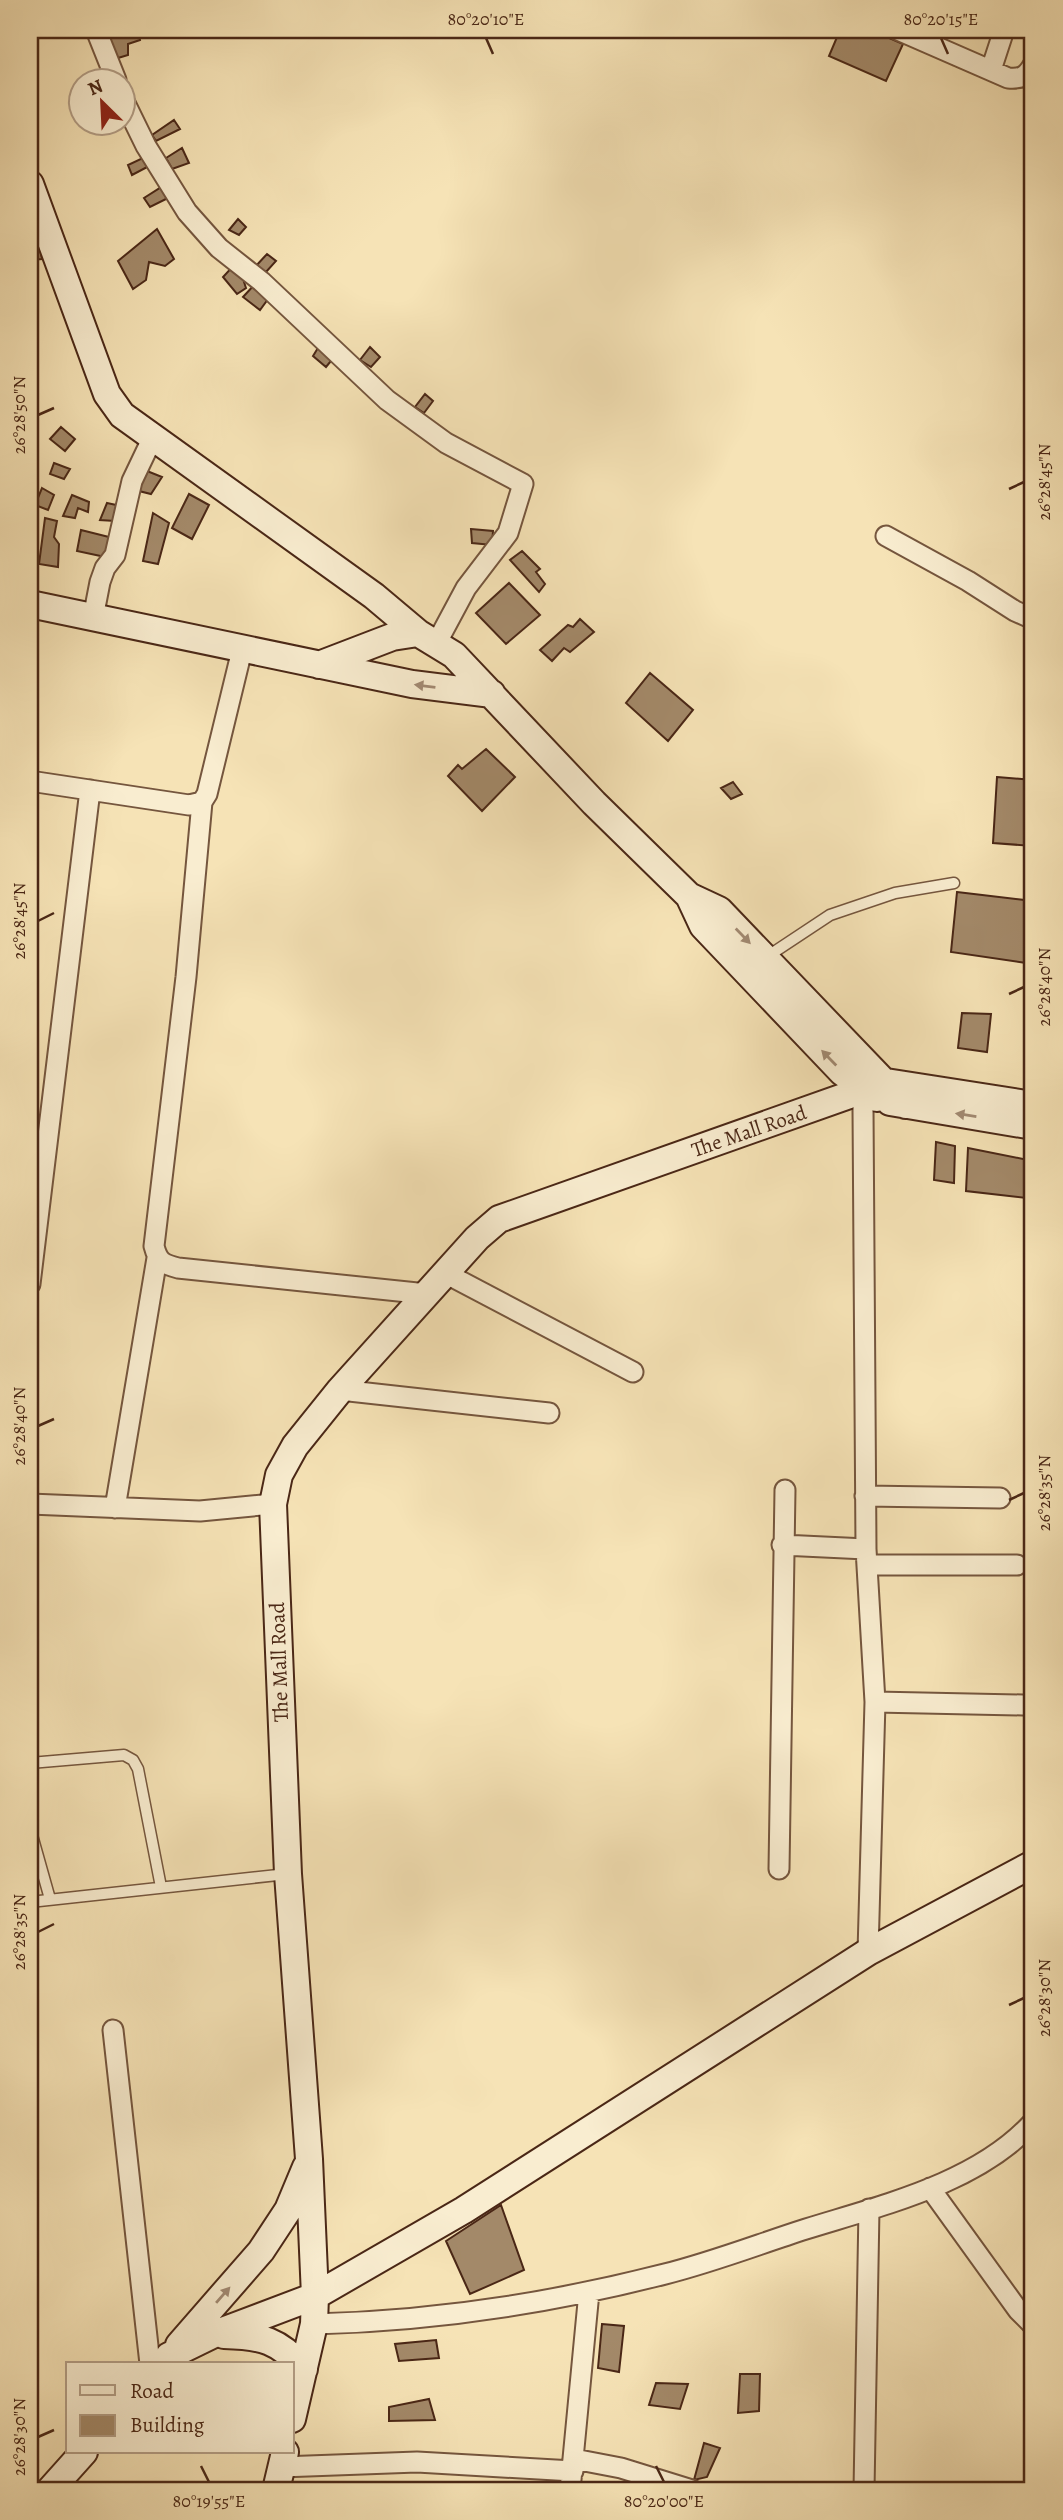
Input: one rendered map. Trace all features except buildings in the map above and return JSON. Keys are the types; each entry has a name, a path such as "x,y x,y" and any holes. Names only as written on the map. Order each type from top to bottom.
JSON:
{"street":[{"path":"96,30 110,66"},
{"path":"898,30 1008,78 1027,75 1033,65"},
{"path":"991,70 1004,30"},
{"path":"136,126 187,212 219,248 262,282 387,400 446,443 523,484 508,533 427,638"},
{"path":"30,184 107,394 122,415 454,655 594,803 690,896 719,910 765,958 880,1097 865,1496 875,1702 868,1951"},
{"path":"93,618 100,582 105,568 115,555 132,481 153,437"},
{"path":"886,536 1033,619"},
{"path":"30,604 412,684 492,694"},
{"path":"319,665 391,637 427,638"},
{"path":"115,1508 157,1258 154,1246 186,977 202,802 207,794 242,650"},
{"path":"30,781 189,805 202,802"},
{"path":"30,1284 36,1185 90,790"},
{"path":"690,896 703,926 842,1072 880,1097"},
{"name":"The Mall Road","path":"880,1097 1033,1126"},
{"name":"The Mall Road","path":"294,2411 314,2324 315,2296 309,2159 288,1874 272,1504 279,1475 295,1446 340,1390 477,1238 499,1219 880,1097 1033,1105"},
{"path":"157,1258 163,1264 178,1268 427,1294"},
{"path":"446,1273 633,1372"},
{"path":"340,1390 549,1413"},
{"path":"779,1869 782,1545 785,1490"},
{"path":"865,1496 1000,1498"},
{"path":"30,1504 200,1511 272,1504"},
{"path":"782,1545 866,1557 1017,1565"},
{"path":"875,1702 1023,1705"},
{"path":"160,2362 212,2335 315,2296 464,2210 868,1951 1033,1864"},
{"path":"113,2030 160,2362"},
{"path":"314,2324 354,2323 568,2297 667,2274 930,2188 978,2168 1033,2122"},
{"path":"160,2362 261,2251 288,2210 309,2159"},
{"path":"930,2188 1018,2310 1033,2325"},
{"path":"864,2490 869,2209"},
{"path":"572,2473 589,2292"},
{"path":"212,2335 255,2336 288,2351 304,2369"},
{"path":"50,2490 82,2454"},
{"path":"281,2470 416,2462 572,2473 621,2468 692,2490"}],"lane":[{"path":"765,958 830,915 895,893 954,883"},
{"path":"30,1763 124,1755 133,1760 138,1769 161,1887"},
{"path":"30,1828 50,1899"},
{"path":"30,1902 288,1874"}]}
